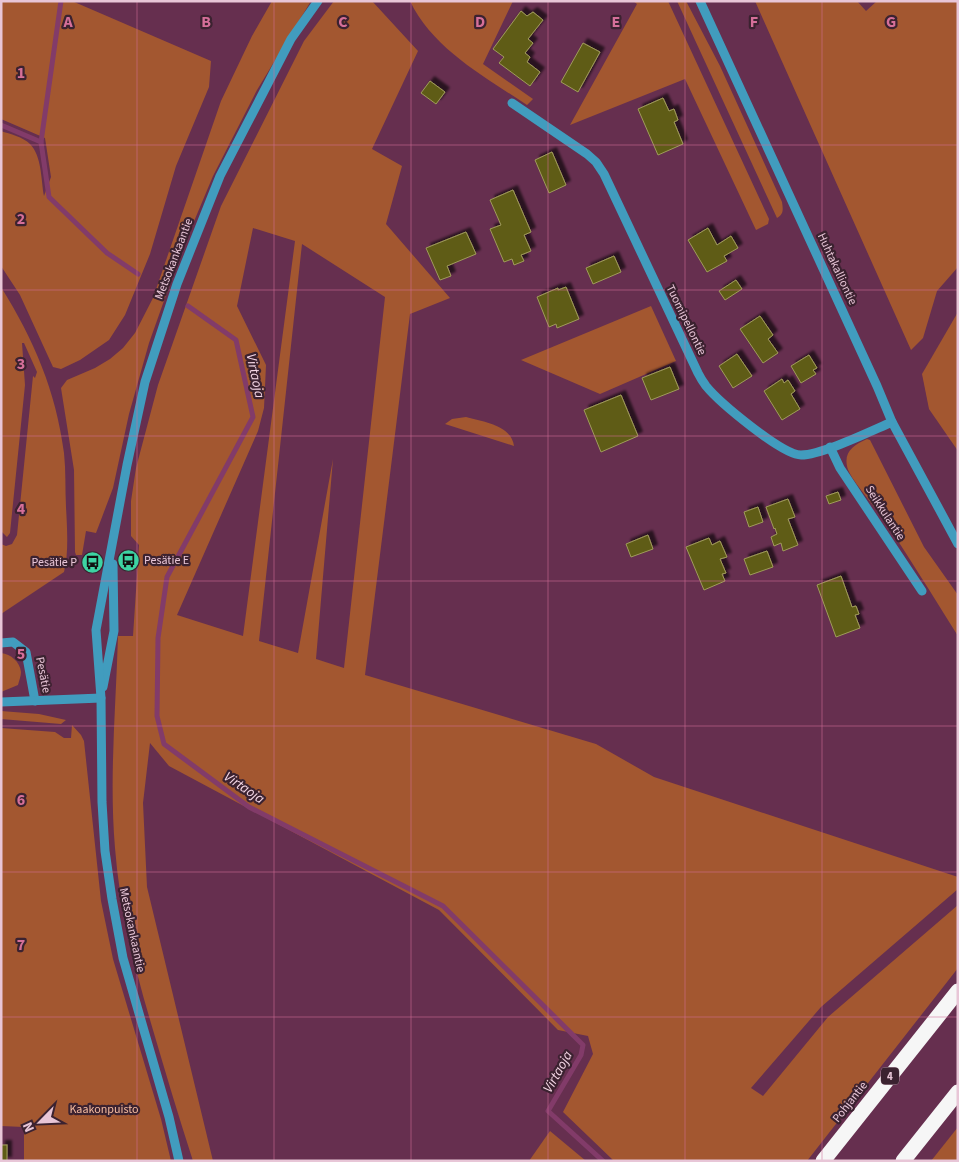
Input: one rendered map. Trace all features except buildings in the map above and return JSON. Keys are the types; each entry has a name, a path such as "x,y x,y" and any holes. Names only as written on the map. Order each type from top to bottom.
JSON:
{"highway":[{"name":"Pohjantie","path":"823,1161 958,990"},
{"path":"902,1161 958,1092"}],"street":[{"name":"Metsokankaantie","path":"179,1161 123,958 112,899 105,851 102,802 101,698 96,630 127,465 145,382 177,284 220,176 291,39 318,1"},
{"name":"Huhtakalliontie","path":"700,1 892,422 958,544"},
{"name":"Tuomipellontie","path":"512,103 596,162 604,174 705,386 735,413 784,449 801,455 811,454 892,422"},
{"name":"Seikkulantie","path":"830,447 840,468 922,591"},
{"name":"Metsokankaantie","path":"101,698 114,631 112,549"},
{"name":"Pesätie","path":"1,643 13,642 26,652 35,701"},
{"name":"Pesätie","path":"1,702 101,698"}],"green space":[{"path":"1,1 72,1 211,61 209,87 176,166 150,254 125,315 109,340 80,360 61,369 53,367 20,295 1,266 1,131 24,139 34,149 39,162 44,196 51,177 45,138 1,119"},
{"path":"272,1 311,1 257,90 213,176 182,250 149,343 129,414 113,488 96,533 86,531 82,555 76,555 74,470 61,388 67,380 95,368 110,359 123,348 135,333 153,298 221,101 252,36"},
{"path":"334,1 372,1 418,51 372,149 402,166 386,224 450,298 410,314 365,675 596,744 654,777 958,877 958,889 821,1007 751,1088 763,1096 828,1017 958,905 958,968 807,1161 614,1161 563,1112 593,1054 588,1036 558,1030 439,910 169,766 150,743 143,803 147,887 213,1161 193,1161 134,962 124,918 117,872 113,822 113,769 118,636 133,636 139,545 131,536 131,501 136,468 158,385 221,206 304,41","holes":["253,228 295,241 243,636 177,615 258,431 264,408 266,365 237,306","302,244 385,297 344,668 316,659 333,459 298,653 259,641"]},
{"path":"410,1 513,1 483,64 533,99 527,105 461,61 432,34"},
{"path":"633,1 668,1 769,219 768,224 756,230 685,79 570,125 637,4"},
{"path":"677,1 686,1 720,66 782,202 782,213 777,218"},
{"path":"755,1 857,1 866,11 877,1 958,1 958,267 937,291 923,338 911,350"},
{"path":"1,287 33,346 55,408 65,460 67,556 64,572 1,614 1,544 6,546 12,544 17,535 33,376 35,378 37,372 24,343 22,343 25,385 10,533 7,537 1,531"},
{"path":"651,306 676,361 600,394 521,360"},
{"path":"958,312 958,451 929,409 922,374"},
{"path":"466,417 502,429 508,433 514,446 445,424 452,419"},
{"path":"867,439 870,440 924,547 958,595 958,636 900,543 848,470 846,461 849,452 854,446"},
{"path":"1,653 14,659 19,665 21,672 18,685 1,692"},
{"path":"1,711 39,714 66,720 61,724 1,719"},
{"name":"Kaakonpuisto","path":"72,725 84,741 101,901 113,959 161,1119 171,1161 24,1161 24,1127 1,1126 1,728 55,732 64,738 71,738"},
{"path":"958,1127 958,1161 931,1161"},
{"path":"550,1131 586,1161 529,1161"}],"waterway":[{"name":"Virtaoja","path":"61,1 41,142 49,197 107,253 138,274"},
{"path":"1,125 41,142"},
{"name":"Virtaoja","path":"188,306 236,340 253,417 167,577 158,638 157,716 164,744 249,807 443,906 583,1045 581,1055 548,1111 603,1161"}],"place":[{"name":"Pesätie E","path":"128,560"},
{"name":"Pesätie P","path":"93,562"}]}
